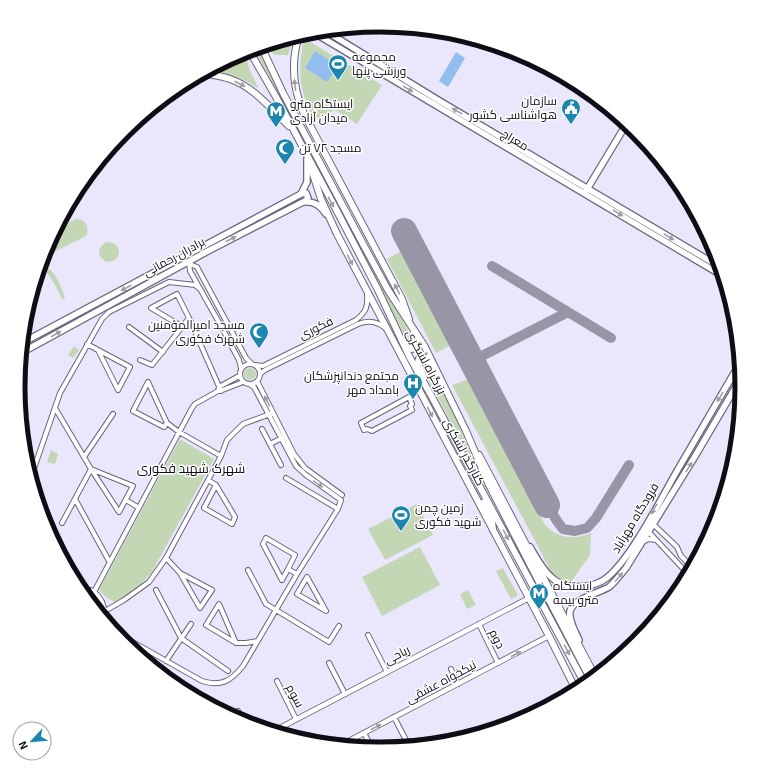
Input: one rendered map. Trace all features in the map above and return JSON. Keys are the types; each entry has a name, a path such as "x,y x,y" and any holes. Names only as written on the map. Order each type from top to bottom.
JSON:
{"main road":[{"name":"معراج","path":"332,35 527,156"},
{"name":"معراج","path":"320,37 712,263"},
{"path":"297,42 294,76 298,101 307,121 402,298 408,312 416,343 416,347 414,349 409,348 390,308 378,290"},
{"name":"بزرگراه لشگری","path":"263,51 283,93 388,290 425,347 466,431 488,485 540,582"},
{"name":"بزرگراه لشگری","path":"252,56 294,131 378,290 409,356 582,678"},
{"path":"211,75 231,79 248,88 261,98 294,131"},
{"path":"586,191 623,128"},
{"path":"303,202 308,196 306,193 301,194 307,182 306,155"},
{"name":"کنارگذر لشکری","path":"306,155 321,199 332,225 549,636 573,684"},
{"name":"معراج","path":"586,191 716,272"},
{"name":"برادران رحمانی","path":"28,340 301,194"},
{"path":"303,202 313,202 318,205 332,225"},
{"name":"برادران رحمانی","path":"27,350 303,202"},
{"path":"432,398 418,363 420,357 424,357 426,359 445,388"},
{"name":"فرودگاه مهرآباد","path":"518,527 545,571 551,578 563,584 574,587 595,584 612,574 627,554 734,373"},
{"name":"فرودگاه مهرآباد","path":"582,651 570,619 571,607 583,599 599,593 614,583 626,568 735,388"},
{"path":"711,413 718,417"},
{"path":"466,431 518,527 592,671"},
{"path":"474,476 492,522 493,530"},
{"path":"546,594 588,674"}],"street":[{"path":"189,263 196,267 246,358 259,369 260,374 257,381 249,384"},
{"path":"94,592 195,404 239,376 241,368 239,360 190,271 189,263"},
{"path":"195,279 201,276"},
{"path":"34,467 60,393 102,319 109,312 169,282 195,285 201,290"},
{"name":"فکوری","path":"253,364 263,366 356,320 366,309 368,302 367,292"},
{"path":"183,327 150,308 177,294 189,318 219,390"},
{"path":"140,360 152,365 189,318"},
{"path":"221,326 227,322"},
{"name":"فکوری","path":"260,374 265,370 358,324 374,322 386,329"},
{"path":"129,327 163,352"},
{"path":"87,344 130,367 118,390 98,350"},
{"path":"241,368 244,364 253,364"},
{"path":"239,376 243,382"},
{"path":"257,381 294,454 305,468 342,495"},
{"path":"167,423 164,427 133,411 148,382 167,423 179,432 221,456"},
{"path":"134,642 202,681 217,684 228,681 236,675 243,666 338,508 341,500 300,471 280,439 254,387 243,382 219,390"},
{"path":"409,397 412,404 410,406 412,410 372,430 364,430 361,423 409,397"},
{"path":"55,408 91,469 119,512 133,486 91,469"},
{"path":"104,611 124,600 149,582 166,558 221,456 227,440 243,424 273,413"},
{"path":"84,457 113,414"},
{"path":"262,429 281,465"},
{"path":"270,444 285,436"},
{"path":"62,523 91,469"},
{"path":"286,478 338,508"},
{"path":"208,480 216,485 235,517 232,524 204,508 216,485"},
{"path":"75,499 110,561"},
{"path":"126,500 139,508"},
{"path":"684,569 644,526 654,524 676,547 681,556 688,563"},
{"path":"266,538 295,556 288,569 282,580 263,544 266,538"},
{"path":"642,542 649,539 656,540"},
{"path":"166,558 180,573 200,608 212,590 180,573"},
{"path":"288,569 297,574"},
{"path":"248,570 266,604 329,642 340,626"},
{"path":"307,577 326,611 297,594 301,586 307,577"},
{"path":"293,581 301,586"},
{"path":"89,590 94,592 101,600 104,610"},
{"path":"156,590 181,638 228,671"},
{"name":"ریاحی","path":"281,727 529,598"},
{"path":"236,642 219,604 206,625 236,642 257,642"},
{"path":"166,660 191,624"},
{"name":"دوم","path":"479,624 498,663"},
{"path":"368,635 387,672"},
{"name":"نیکخواه عشقی","path":"350,740 549,636"},
{"path":"329,663 345,694"},
{"path":"450,669 458,684"},
{"name":"سوم","path":"276,681 296,719"},
{"path":"571,681 571,685"},
{"path":"394,717 406,741"},
{"path":"364,733 369,742"}],"green space":[{"name":"مجموعه ورزشی پنها","path":"307,40 382,85 357,124 335,110 314,121 305,100 300,74 303,42"},
{"path":"291,43 288,55 275,55 269,49"},
{"path":"260,53 279,92 278,93 256,54"},
{"path":"246,58 250,71 259,89 235,76 216,72"},
{"path":"281,95 379,279 415,342 415,344 411,347 280,96"},
{"path":"76,219 82,220 85,222 88,230 86,236 54,252 52,251 62,229 64,225"},
{"path":"109,242 116,245 119,252 116,259 109,262 102,259 99,252 102,245"},
{"path":"401,251 451,345 436,353 387,259"},
{"path":"46,266 58,280 65,297 63,300 51,278 46,272 44,273"},
{"path":"74,346 79,350 73,358 68,355"},
{"path":"420,359 426,360 453,411 474,463 472,463 420,363"},
{"path":"248,368 252,368 256,374 252,380 248,380 244,376 244,372"},
{"path":"469,379 544,523 554,532 565,537 578,537 591,533 590,555 571,582 560,579 552,573 452,385"},
{"path":"180,439 214,459 152,572 138,587 116,603 106,597 99,590"},
{"path":"51,450 58,454 55,464 47,462"},
{"name":"زمین چمن شهید فکوری","path":"417,504 433,535 385,560 368,529"},
{"path":"420,547 440,585 382,616 362,577"},
{"path":"503,568 518,595 511,599 496,571"},
{"path":"468,590 476,605 467,609 460,594"}],"water":[{"path":"315,51 338,66 327,82 305,68"},
{"path":"456,52 465,58 448,87 439,81"}],"taxiway":[{"path":"492,266 568,312"},
{"path":"472,361 568,312 611,338"},
{"path":"547,505 563,529 575,531 587,528 596,518 629,465"}],"runway":[{"path":"404,231 547,505"}],"tunnel":[{"path":"539,582 546,594"}],"place":[{"name":"مجموعه ورزشی پنها","path":"338,81"},
{"name":"سازمان هواشناسی کشور","path":"571,125"},
{"name":"ایستگاه مترو میدان آزادی","path":"276,128"},
{"name":"مسجد ۷۲ تن","path":"285,165"},
{"name":"مسجد امیرالمؤمنین شهرک فکوری","path":"259,349"},
{"name":"مجتمع دندانپزشکان بامداد مهر","path":"413,400"},
{"name":"زمین چمن شهید فکوری","path":"401,532"},
{"name":"ایستگاه مترو بیمه","path":"539,610"}],"district":[{"name":"شهرک شهید فکوری","path":"191,468"}]}
